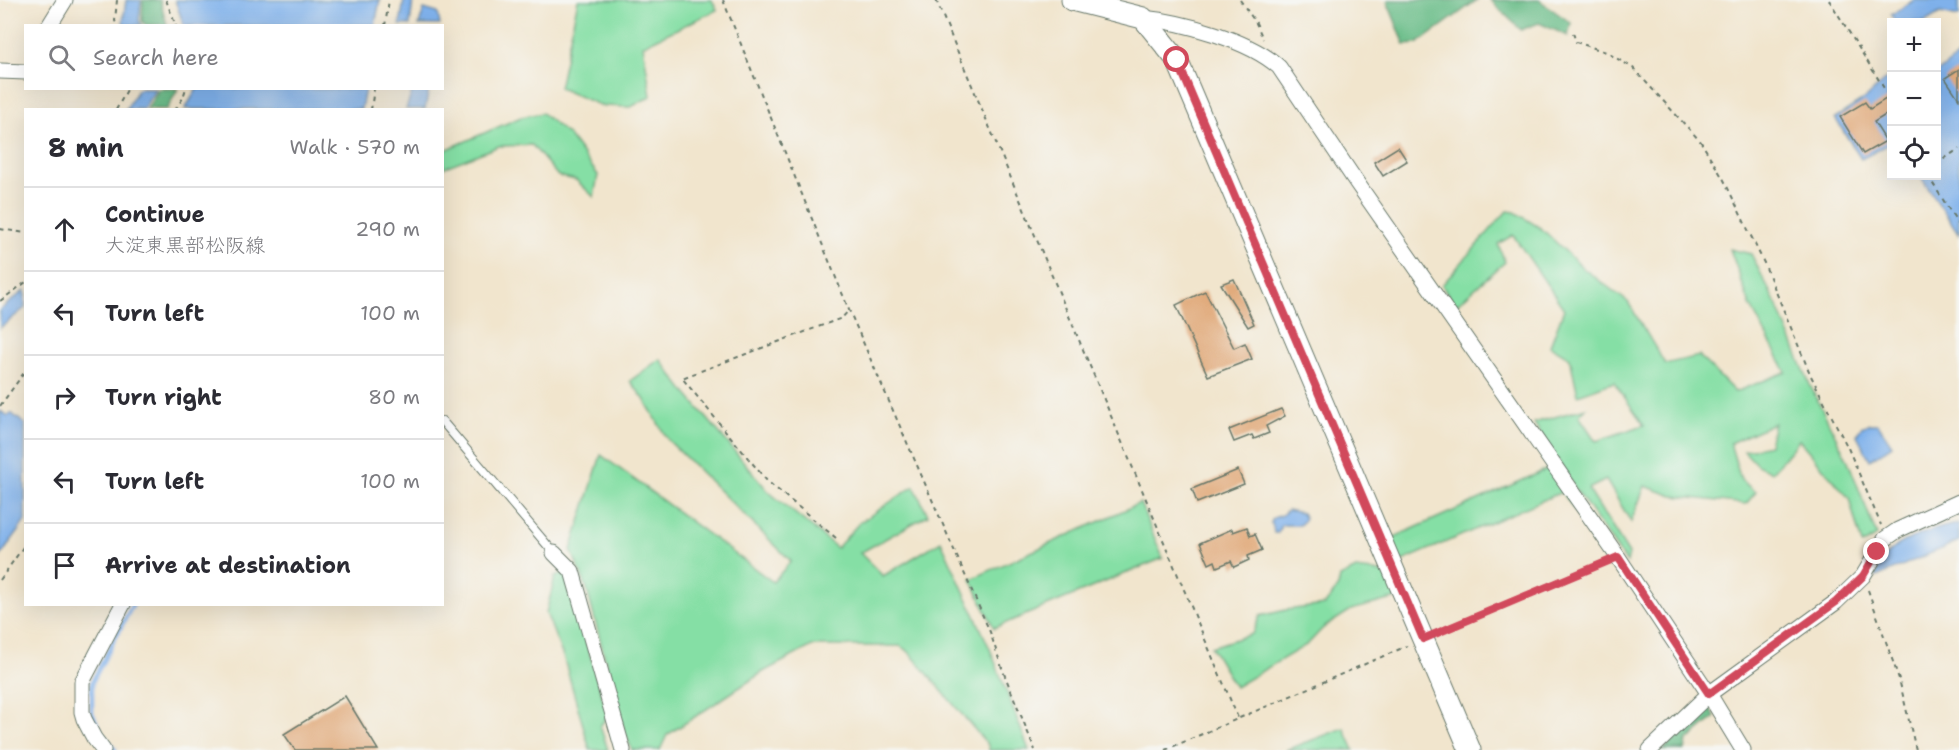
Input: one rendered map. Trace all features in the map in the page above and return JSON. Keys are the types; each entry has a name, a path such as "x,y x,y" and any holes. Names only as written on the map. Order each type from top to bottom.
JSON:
{"main road":[{"path":"1072,0 1143,18 1177,60 1470,750"}],"street":[{"path":"50,24 65,0"},
{"path":"1143,18 1168,21 1207,32 1267,56 1279,67 1357,183 1618,557 1709,694 1743,750"},
{"path":"0,71 24,70"},
{"path":"1650,750 1709,694 1836,602 1863,576 1886,539 1898,530 1959,502"},
{"path":"554,553 572,571 622,750"},
{"path":"103,750 84,719 82,682 122,606"}],"lane":[{"path":"444,423 554,553"}],"path":[{"path":"117,0 115,21 117,24"},
{"path":"166,0 175,24"},
{"path":"385,24 389,0"},
{"path":"723,0 849,310 990,632 1003,672 1035,750"},
{"path":"936,0 1238,718"},
{"path":"1240,0 1261,33 1266,44 1267,56"},
{"path":"1829,0 1887,93"},
{"path":"1573,33 1576,42 1606,52 1633,68 1701,141 1717,168 1764,263 1811,376 1848,448 1886,539"},
{"path":"117,108 127,90"},
{"path":"176,108 185,90"},
{"path":"371,108 374,90"},
{"path":"1941,161 1959,149"},
{"path":"1931,180 1958,223"},
{"path":"0,229 24,233"},
{"path":"0,301 24,283"},
{"path":"836,538 767,481 682,378 842,318 849,310"},
{"path":"0,406 24,373"},
{"path":"0,580 24,546"},
{"path":"1165,750 1618,557"},
{"path":"1863,576 1899,679 1916,750"}],"green space":[{"path":"143,0 160,0 167,24 145,24 142,21"},
{"path":"578,0 712,0 717,10 643,45 651,96 631,107 602,106 559,88"},
{"path":"1477,0 1417,44 1405,45 1387,1"},
{"path":"1490,0 1539,0 1571,23 1568,36 1539,23 1521,30"},
{"path":"158,90 177,90 168,108 148,108"},
{"path":"542,113 569,136 598,175 594,197 576,180 558,176 532,145 499,146 444,168 444,151 521,117"},
{"path":"1507,211 1515,212 1542,229 1584,269 1628,302 1665,364 1699,356 1735,392 1786,372 1750,305 1730,249 1751,254 1779,310 1810,385 1848,461 1877,536 1862,545 1849,498 1799,440 1772,472 1757,465 1744,451 1769,445 1774,423 1730,443 1741,480 1756,492 1746,504 1673,496 1645,486 1631,522 1606,480 1588,489 1629,554 1627,563 1572,484 1534,423 1586,408 1579,416 1596,441 1644,425 1614,382 1578,395 1570,358 1550,346 1564,309 1513,235 1498,244 1505,262 1455,306 1442,285"},
{"path":"660,359 769,492 837,548 859,523 914,486 928,515 860,553 883,576 941,541 990,649 1029,750 989,750 988,745 909,652 900,646 812,646 763,672 667,735 660,750 632,750 624,731 586,586 571,550 601,455 773,582 791,561 668,440 644,399 630,381"},
{"path":"1550,468 1607,546 1600,546 1562,492 1400,562 1390,539"},
{"path":"1140,503 1163,558 994,628 971,579"},
{"path":"1356,569 1384,574 1390,581 1397,598 1351,610 1323,628 1308,644 1235,687 1211,647 1252,634 1260,616 1325,605 1338,587 1340,577"},
{"path":"566,572 608,716 600,726 608,750 590,750 564,659 546,613 555,577"},
{"path":"1708,704 1715,717 1687,741 1685,750 1663,750"},
{"path":"1344,728 1354,750 1286,750"}],"water":[{"path":"126,0 141,0 139,21 141,24 123,22"},
{"path":"175,0 380,0 375,24 183,24"},
{"path":"404,0 413,0 410,24 400,24"},
{"path":"1914,0 1959,0 1959,17 1940,13 1932,18 1893,18 1891,15"},
{"path":"424,9 438,13 440,24 419,24"},
{"path":"1959,55 1959,234 1923,180 1941,180 1941,70"},
{"path":"1887,79 1887,145 1861,159 1835,118 1865,99"},
{"path":"137,90 155,90 144,108 127,108"},
{"path":"196,90 365,90 361,108 186,108"},
{"path":"413,90 429,90 425,108 406,108"},
{"path":"24,291 24,309 0,328 0,310"},
{"path":"0,411 8,416 11,413 24,423 24,522 0,557"},
{"path":"1878,424 1892,445 1870,460 1857,435 1861,427"},
{"path":"1287,510 1302,513 1305,519 1300,525 1281,525 1278,533 1274,533 1271,523 1273,518 1282,515"},
{"path":"1959,524 1959,541 1874,578 1886,556 1905,541 1943,527"}],"building":[{"path":"1959,69 1959,99 1945,78"},
{"path":"1887,98 1887,114 1874,122 1886,141 1863,154 1840,117 1865,102 1870,109"},
{"path":"1398,147 1407,161 1383,176 1374,162"},
{"path":"1234,279 1254,324 1248,327 1221,284"},
{"path":"1205,291 1234,348 1245,343 1252,359 1208,376 1176,305"},
{"path":"1281,409 1285,416 1266,426 1269,433 1254,439 1252,435 1234,442 1229,430"},
{"path":"1238,470 1244,484 1197,503 1192,489"},
{"path":"1247,527 1250,536 1255,534 1262,550 1248,556 1249,560 1234,567 1231,561 1217,567 1215,561 1209,564 1200,543 1232,529 1233,532"},
{"path":"345,696 378,750 295,750 284,734"}],"waterway":[{"path":"115,750 101,733 92,713 92,682 132,606"}],"route":[{"path":"1177,60 1423,639 1618,557 1709,694 1836,602 1863,576 1877,552"}]}
